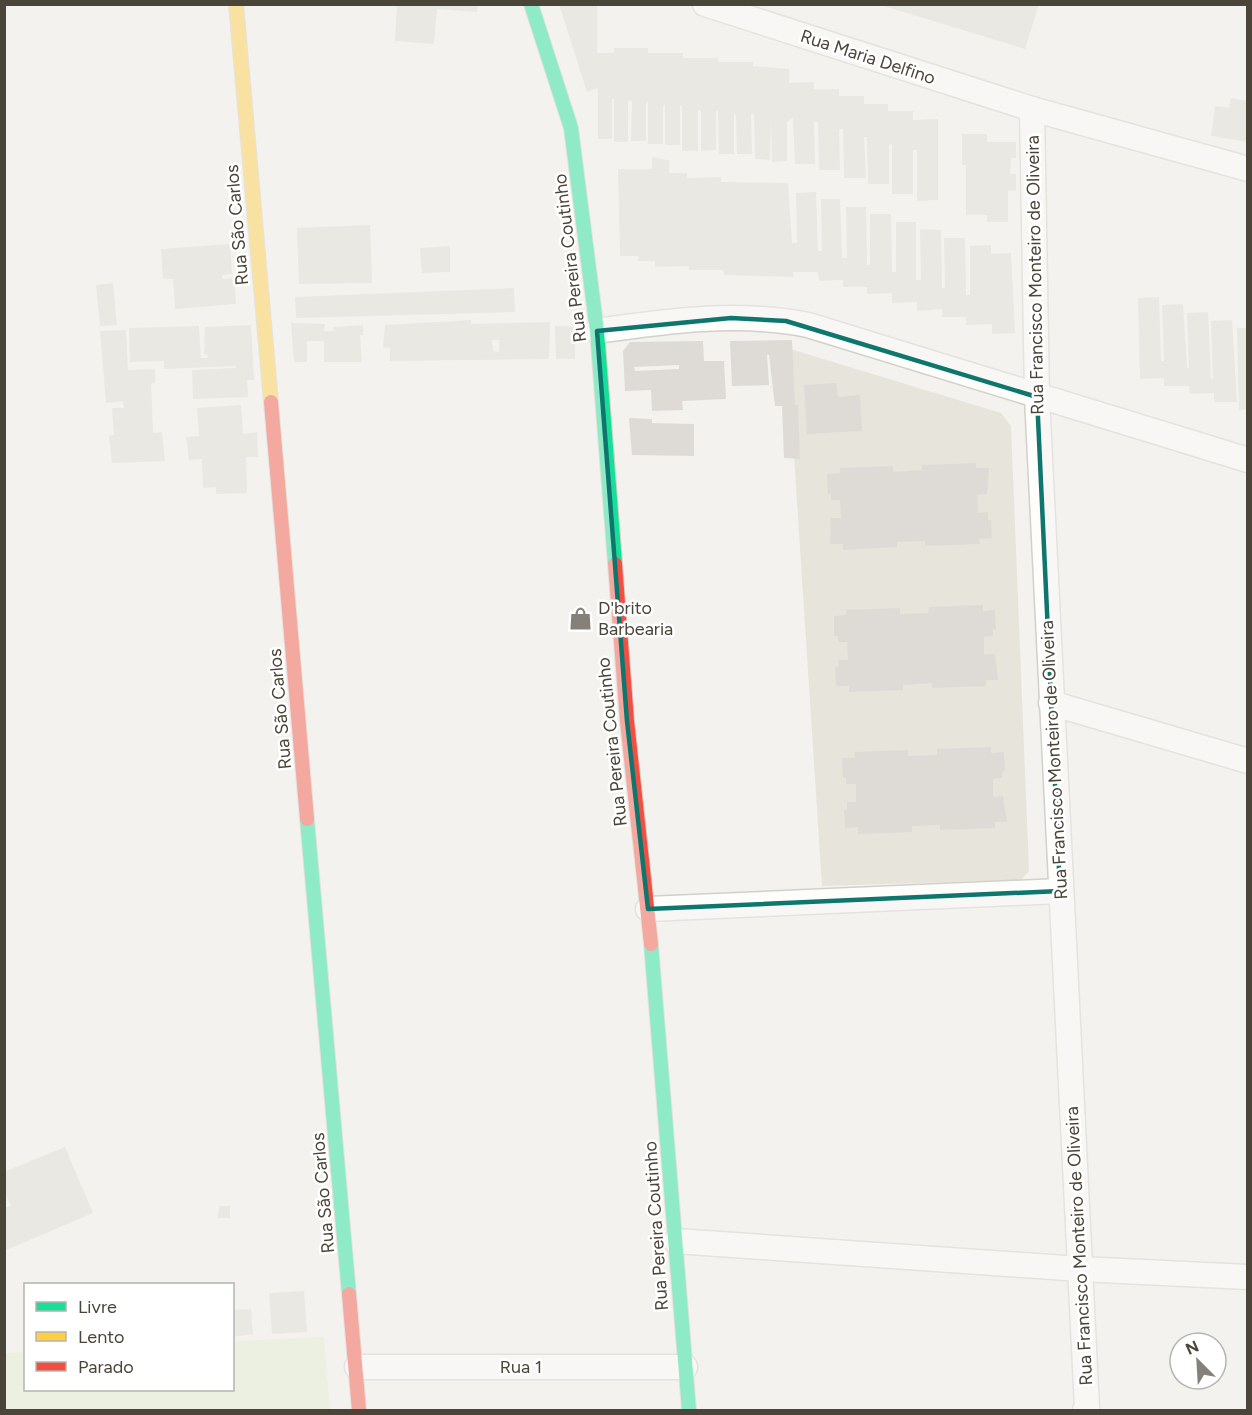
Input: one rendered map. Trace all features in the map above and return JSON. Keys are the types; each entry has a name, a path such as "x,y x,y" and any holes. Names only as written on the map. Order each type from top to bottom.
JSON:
{"street":[{"name":"Rua São Carlos","path":"236,4 359,1410"},
{"name":"Rua Pereira Coutinho","path":"531,4 571,128 597,331 627,721 648,909 689,1410"},
{"name":"Rua Maria Delfino","path":"705,4 1032,109 1248,169"},
{"name":"Rua Francisco Monteiro de Oliveira","path":"1032,109 1037,397 1087,1408 1085,1410"},
{"path":"597,331 731,318 786,321 808,325 1248,460"},
{"path":"1051,703 1248,761"},
{"path":"648,909 1060,891"},
{"path":"676,1241 1080,1269 1248,1277"},
{"name":"Rua 1","path":"357,1367 685,1367"}],"highlighted area":[{"path":"731,318 786,321 1037,397 1060,891 648,909 627,721 597,331"}],"shaded area":[{"path":"787,348 1001,413 1011,426 1029,871 1021,880 822,886"}],"green space":[{"path":"324,1337 330,1410 5,1410 5,1353 24,1352 24,1391 234,1391 234,1341"}],"building":[{"path":"397,4 478,4 477,12 437,9 434,44 395,41"},
{"path":"559,4 597,4 597,53 614,53 614,48 648,48 648,53 683,53 683,58 718,58 718,62 753,62 753,66 789,69 789,83 814,82 814,89 839,89 839,96 864,96 864,104 888,104 888,111 913,111 913,120 938,119 938,200 917,201 917,150 913,150 913,194 892,194 892,144 889,145 889,184 868,184 867,137 864,137 866,178 844,178 843,129 839,129 840,170 819,170 818,122 814,122 815,164 795,164 793,118 787,122 787,161 772,162 771,119 770,160 755,159 754,114 751,114 752,154 737,154 736,115 734,114 734,154 719,154 718,111 716,111 716,150 701,151 701,110 698,110 698,151 682,151 682,106 680,105 680,145 665,145 665,105 663,106 663,144 648,144 648,102 646,102 646,141 631,141 632,101 628,101 628,142 614,142 614,99 612,99 612,139 598,139 598,88 587,92"},
{"path":"877,4 1039,4 1025,49"},
{"path":"1231,98 1248,101 1248,142 1211,136 1215,106 1229,108"},
{"path":"962,134 987,134 987,142 1016,142 1016,158 1011,158 1010,174 1016,174 1016,191 1008,191 1008,222 987,222 987,215 966,215 966,165 962,165"},
{"path":"652,157 669,160 669,173 687,173 687,178 721,177 721,182 788,183 792,243 797,243 796,193 816,192 818,251 822,251 821,199 840,199 842,258 847,258 846,207 866,207 867,265 870,265 870,214 891,214 892,272 896,272 896,222 916,222 916,280 921,280 920,229 941,230 942,288 945,288 944,238 965,238 966,295 970,295 970,246 991,245 991,254 1011,253 1015,333 992,334 992,324 966,325 966,317 942,317 942,309 917,311 917,302 892,303 892,293 867,294 867,287 843,287 843,280 819,281 818,272 793,272 793,277 724,275 723,270 689,270 689,266 655,267 655,261 638,261 638,256 620,256 618,169 652,169"},
{"path":"370,225 372,283 299,284 297,228"},
{"path":"230,244 232,274 222,275 223,279 234,278 236,304 175,309 173,279 163,279 161,249"},
{"path":"450,246 450,272 422,273 420,248"},
{"path":"113,283 117,325 100,326 96,285"},
{"path":"514,288 515,312 296,318 295,297"},
{"path":"1159,297 1161,361 1164,361 1162,305 1183,304 1187,368 1189,368 1187,313 1208,312 1211,379 1213,379 1211,321 1232,320 1237,402 1214,402 1214,393 1190,394 1189,386 1164,386 1164,378 1140,379 1138,298"},
{"path":"471,320 471,324 550,322 549,359 390,361 390,348 383,347 385,325","holes":["492,340 499,340 499,352 493,351"]},
{"path":"291,323 325,324 324,331 333,331 334,327 363,325 363,335 360,335 362,362 324,362 324,341 307,341 307,362 294,362"},
{"path":"251,325 254,380 247,380 248,397 193,399 192,370 236,368 236,366 164,369 164,361 130,362 129,328 199,326 201,358 208,358 208,355 204,354 205,327"},
{"path":"555,326 574,327 575,359 556,359"},
{"path":"1237,328 1248,328 1248,409 1239,410"},
{"path":"126,330 128,370 155,369 155,383 151,384 153,433 162,432 165,461 112,463 109,436 114,435 112,408 124,408 123,401 106,403 100,331"},
{"path":"792,340 800,459 784,458 782,406 775,406 769,355 767,355 769,385 732,386 730,341"},
{"path":"703,341 704,361 724,361 726,399 682,401 683,410 652,411 651,390 625,391 623,351 630,342","holes":["679,365 679,369 635,371 634,367"]},
{"path":"836,383 838,397 860,395 862,431 807,434 804,385"},
{"path":"241,405 243,434 257,432 258,457 246,457 247,493 216,494 216,487 203,488 202,459 189,460 186,437 199,436 197,408"},
{"path":"629,418 652,419 652,423 694,424 694,456 632,455"},
{"path":"976,463 976,468 989,468 987,494 977,495 978,513 988,512 988,520 991,520 992,538 979,539 980,544 925,546 925,541 897,542 897,547 843,550 843,544 830,544 831,518 841,518 840,500 831,500 831,494 828,494 827,474 840,473 840,468 893,466 893,472 922,470 922,465"},
{"path":"983,605 983,611 995,610 996,629 993,629 993,636 984,637 984,655 995,654 998,680 986,680 986,686 932,688 932,683 903,685 903,690 849,692 849,686 836,686 835,667 839,667 838,660 848,660 847,642 838,642 838,636 834,636 834,616 846,615 846,610 900,608 900,614 928,613 929,607"},
{"path":"991,747 991,753 1004,752 1005,771 1002,771 1002,778 993,779 993,797 1003,796 1007,822 995,822 995,828 940,830 940,825 912,826 912,832 858,834 858,827 845,828 844,809 847,810 847,802 856,802 856,784 846,784 846,778 843,778 842,758 855,758 854,752 908,750 908,756 937,755 937,749"},
{"path":"65,1147 93,1213 4,1251 4,1208 11,1206 4,1191 4,1172"},
{"path":"219,1206 230,1206 230,1218 218,1218"},
{"path":"304,1291 307,1332 272,1334 269,1293"},
{"path":"251,1309 253,1334 234,1337 234,1310"}],"traffic: fast":[{"path":"531,4 571,128 597,331 615,564"},
{"path":"307,819 349,1294"},
{"path":"651,944 689,1410"}],"traffic: slow":[{"path":"236,4 271,402"}],"traffic: jam":[{"path":"271,402 307,819"},
{"path":"615,564 627,721 651,944"},
{"path":"349,1294 359,1410"}],"place":[{"name":"D'brito Barbearia","path":"580,618"}]}
